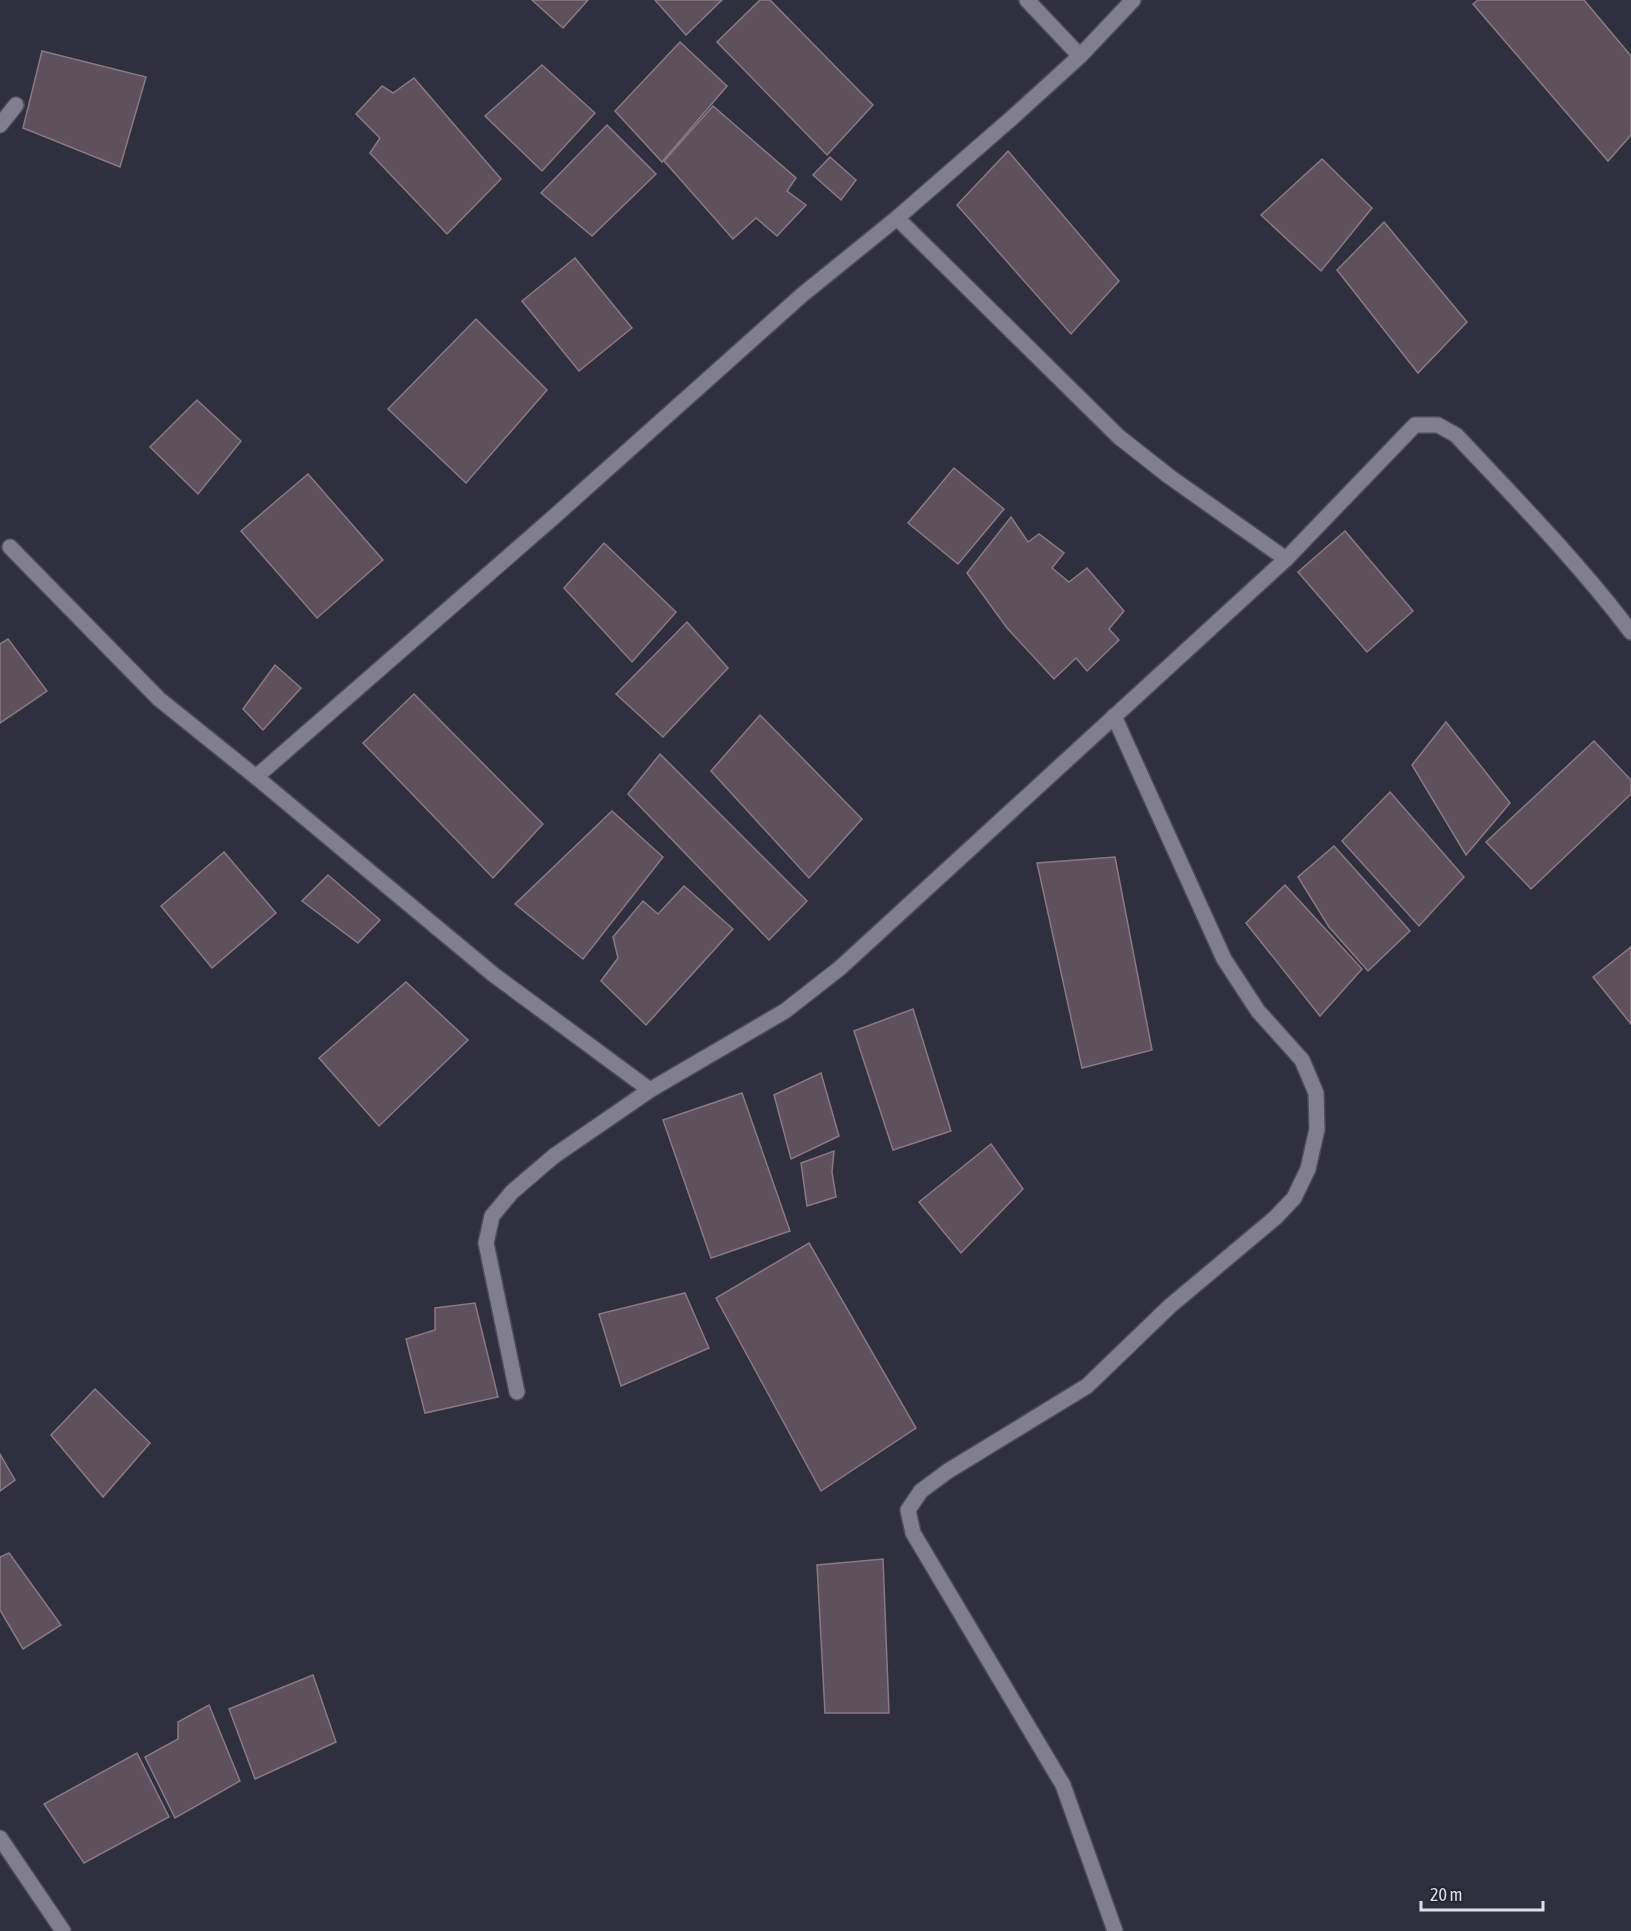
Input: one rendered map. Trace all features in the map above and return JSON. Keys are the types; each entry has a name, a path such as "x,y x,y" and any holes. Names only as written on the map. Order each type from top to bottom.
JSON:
{"street":[{"path":"1027,0 1080,56"},
{"path":"256,777 556,515 802,295 897,218 1080,56 1133,0"},
{"path":"0,125 16,105"},
{"path":"897,218 1119,437 1170,477 1286,559"},
{"path":"517,1392 486,1242 492,1216 512,1192 554,1156 650,1090 785,1011 840,968 1286,559 1415,425 1438,424 1456,435 1544,529 1631,632"},
{"path":"10,548 159,699 494,975 650,1090"},
{"path":"1114,716 1224,959 1258,1011 1302,1060 1316,1093 1317,1129 1308,1169 1294,1198 1275,1218 1170,1306 1087,1386 948,1471 921,1491 908,1510 913,1533 1063,1785 1115,1931"},
{"path":"0,1838 63,1931"}],"building":[{"path":"532,0 588,0 563,28"},
{"path":"655,0 722,0 686,35"},
{"path":"760,0 770,0 873,105 827,155 717,42"},
{"path":"1478,0 1584,0 1631,56 1631,135 1608,161 1473,4"},
{"path":"680,42 727,86 662,162 615,111"},
{"path":"42,51 146,77 120,167 23,128"},
{"path":"542,65 595,113 542,171 485,116"},
{"path":"414,78 501,179 447,234 370,153 380,138 356,114 382,86 393,93"},
{"path":"713,106 796,178 787,191 806,205 777,236 756,218 733,239 664,161"},
{"path":"607,125 656,174 592,236 541,193"},
{"path":"1008,151 1119,281 1071,334 957,205"},
{"path":"830,157 856,180 841,200 813,175"},
{"path":"1322,159 1372,208 1321,271 1261,215"},
{"path":"1384,222 1467,322 1418,373 1337,270"},
{"path":"575,258 632,328 579,371 522,301"},
{"path":"476,319 547,390 466,483 388,409"},
{"path":"197,400 241,441 198,494 150,447"},
{"path":"954,468 1004,509 958,564 908,523"},
{"path":"308,474 383,560 317,618 241,531"},
{"path":"1011,517 1028,542 1039,534 1064,553 1052,568 1069,582 1087,568 1124,611 1109,629 1119,640 1087,671 1076,658 1054,679 1007,628 967,573"},
{"path":"1345,531 1413,611 1367,652 1298,572"},
{"path":"604,543 676,612 632,662 564,588"},
{"path":"687,622 728,668 663,737 616,694"},
{"path":"8,639 47,691 0,723 0,644"},
{"path":"275,665 301,688 263,730 243,709"},
{"path":"414,694 543,824 493,878 363,743"},
{"path":"760,715 862,819 809,878 711,771"},
{"path":"1446,722 1510,803 1466,855 1412,765"},
{"path":"1594,741 1631,780 1631,794 1531,889 1486,842"},
{"path":"660,754 807,901 769,940 628,794"},
{"path":"1390,792 1464,877 1419,926 1342,841"},
{"path":"612,811 663,857 583,959 515,904"},
{"path":"1334,846 1410,931 1368,971 1329,927 1298,877"},
{"path":"224,852 276,913 212,968 161,906"},
{"path":"1115,857 1152,1050 1082,1068 1037,863"},
{"path":"328,875 380,920 358,943 302,901"},
{"path":"1285,885 1362,969 1320,1016 1246,923"},
{"path":"684,886 733,929 646,1025 601,981 618,958 613,937 643,901 658,914"},
{"path":"1631,947 1631,1024 1593,977"},
{"path":"406,982 468,1040 379,1126 319,1058"},
{"path":"913,1009 951,1131 893,1150 854,1031"},
{"path":"821,1073 839,1136 791,1159 774,1095"},
{"path":"742,1093 790,1231 711,1258 663,1120"},
{"path":"991,1144 1023,1189 961,1253 919,1202"},
{"path":"834,1151 832,1172 836,1197 807,1206 801,1163"},
{"path":"809,1243 916,1428 821,1491 716,1298"},
{"path":"685,1293 709,1348 621,1386 599,1314"},
{"path":"475,1303 498,1397 425,1413 406,1339 435,1330 435,1308"},
{"path":"95,1389 150,1443 103,1497 51,1435"},
{"path":"0,1454 15,1480 0,1491"},
{"path":"9,1553 61,1625 23,1649 0,1610 0,1557"},
{"path":"883,1559 889,1713 825,1713 817,1565"},
{"path":"313,1675 336,1742 255,1779 229,1709"},
{"path":"209,1705 240,1781 175,1818 145,1757 178,1739 178,1722"},
{"path":"137,1753 169,1817 84,1863 44,1804"}]}
